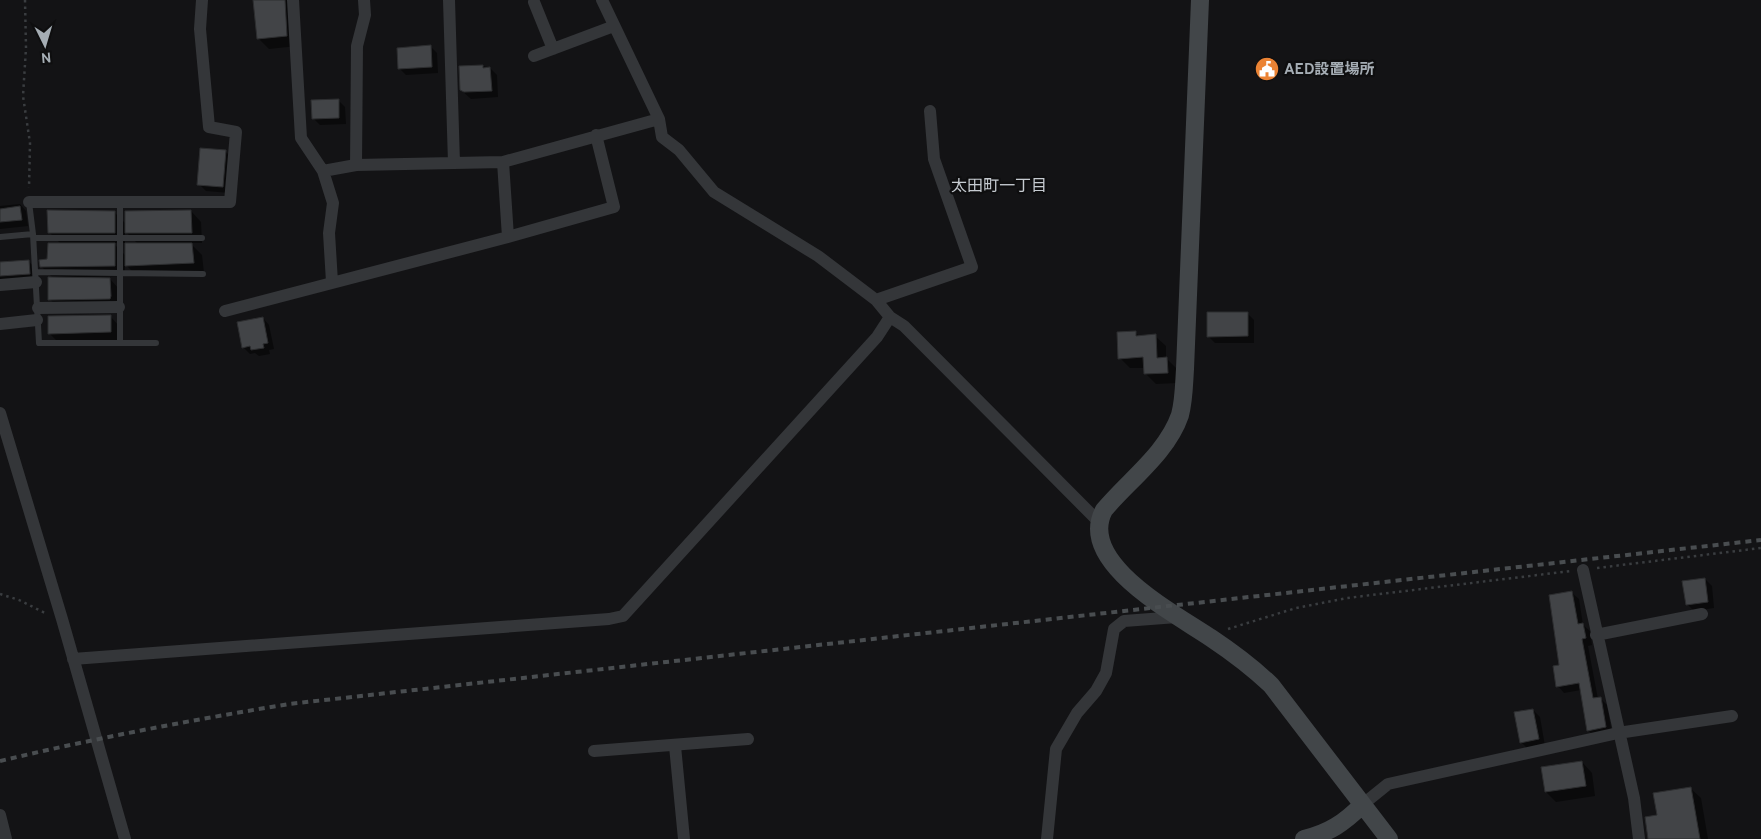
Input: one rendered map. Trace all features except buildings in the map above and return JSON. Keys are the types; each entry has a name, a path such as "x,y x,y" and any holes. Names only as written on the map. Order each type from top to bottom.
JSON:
{"street":[{"path":"29,202 230,202 236,132 209,127 200,29 202,0"},
{"path":"293,0 301,138 323,171 333,203 329,233 332,282"},
{"path":"356,165 357,46 365,15 364,0"},
{"path":"449,0 454,163"},
{"path":"602,0 659,119 662,137 680,150 714,192 818,256 876,300 890,317 904,326 1098,521"},
{"path":"1200,0 1184,392 1180,414 1173,431 1162,446 1112,500 1098,521 1099,535 1110,559 1121,575 1177,617 1210,637 1251,666 1271,685 1389,839"},
{"path":"534,2 553,49"},
{"path":"534,56 614,26"},
{"path":"876,300 972,267 934,159 930,111"},
{"path":"323,171 356,165 503,162 659,119"},
{"path":"225,311 508,237 614,207 596,136"},
{"path":"503,162 508,237"},
{"path":"0,285 36,277"},
{"path":"0,324 38,314 120,307"},
{"path":"73,659 609,619 623,616 877,337 890,317"},
{"path":"0,413 125,839"},
{"path":"1583,570 1618,734 1634,798 1639,839"},
{"path":"1596,635 1702,614"},
{"path":"1047,839 1056,749 1077,712 1096,691 1106,673 1114,629 1124,621 1177,617"},
{"path":"1304,839 1324,836 1345,822 1388,784 1618,734 1732,716"},
{"path":"594,751 748,739"},
{"path":"675,746 684,839"},
{"path":"0,814 6,839"}],"lane":[{"path":"29,202 34,236 39,343 156,343"},
{"path":"120,203 120,342"},
{"path":"0,237 119,236 202,238"},
{"path":"36,277 119,272 203,274"}],"path":[{"path":"25,0 26,48 23,96 30,143 29,202"},
{"path":"1210,637 1258,618 1347,598 1761,548"},
{"path":"0,594 19,600 49,615 62,619"}],"railway":[{"path":"0,761 144,730 289,704 1761,540"}],"place":[{"name":"AED設置場所","path":"1267,69"}],"district":[{"name":"太田町一丁目","path":"999,185"}]}
